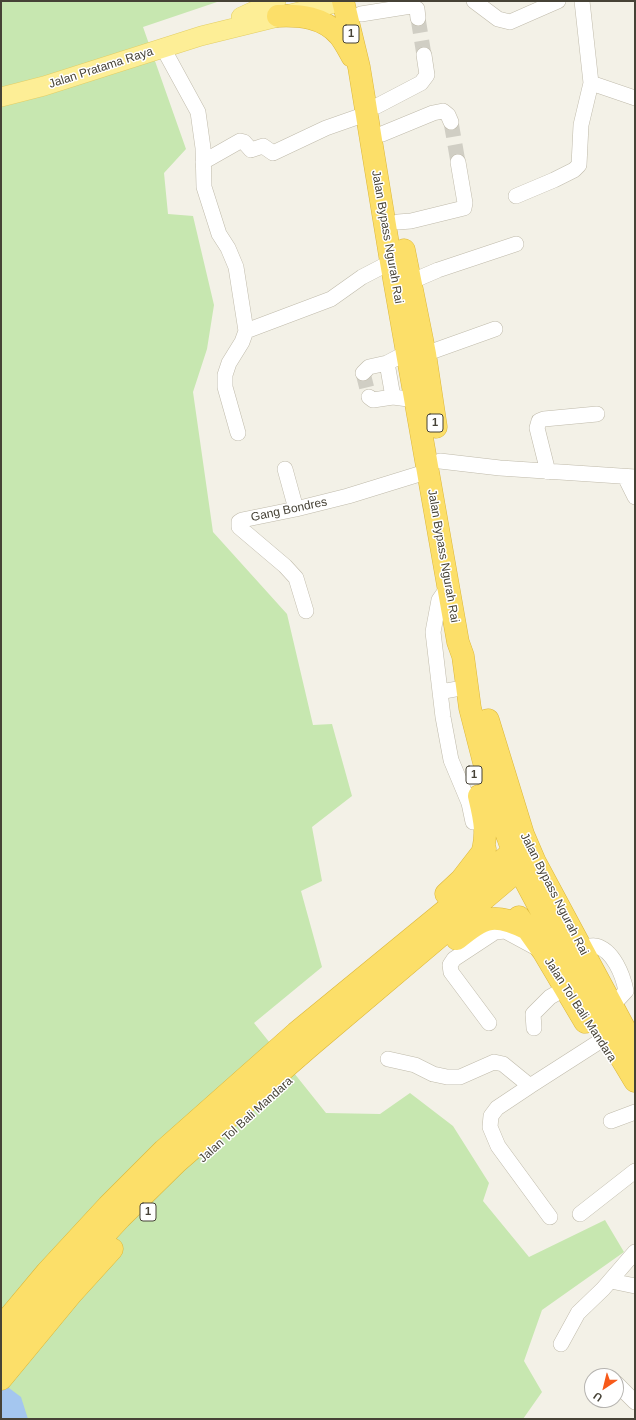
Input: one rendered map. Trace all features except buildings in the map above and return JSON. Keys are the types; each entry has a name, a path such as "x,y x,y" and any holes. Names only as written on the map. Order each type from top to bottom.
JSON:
{"highway":[{"name":"Jalan Bypass Ngurah Rai","path":"343,1 359,67 372,110 382,134 410,282 417,353 416,400 442,466 448,587 458,642"},
{"path":"276,5 321,22 338,34 359,67"},
{"name":"Jalan Bypass Ngurah Rai","path":"360,8 391,262 417,353 442,466 482,699 522,855 550,947 571,985 621,1038"},
{"name":"Jalan Tol Bali Mandara","path":"458,642 455,690 486,825 485,849 473,876 462,907"},
{"name":"Jalan Bypass Ngurah Rai","path":"455,690 470,708 490,786 522,855 580,947 612,1006 635,1081"},
{"name":"Jalan Tol Bali Mandara","path":"1,1353 60,1283 120,1218 304,1038 439,900 461,880 485,849"},
{"name":"Jalan Tol Bali Mandara","path":"1,1327 47,1272 119,1195 164,1150 304,1038 462,907 522,855"},
{"name":"Jalan Tol Bali Mandara","path":"462,907 495,907 511,909 517,914 528,929 550,947"},
{"name":"Jalan Tol Bali Mandara","path":"1,1305 36,1262 98,1196 154,1140 304,1038 475,925 488,919 503,918 528,929"},
{"name":"1","path":"304,1038 386,970"},
{"name":"Jalan Tol Bali Mandara","path":"1,1379 72,1293 130,1229 188,1172 304,1038"},
{"name":"Jalan Tol Bali Mandara","path":"621,1038 635,1091"}],"main road":[{"name":"Jalan Pratama Raya","path":"1,97 44,86 201,36 226,31 276,5 343,1"}],"street":[{"path":"474,1 498,19 510,22 558,1"},
{"path":"516,196 567,173 579,164 581,126 591,84 582,1"},
{"path":"360,8 410,6 417,9 418,18"},
{"path":"163,48 198,112 204,187 219,234 228,248 236,267 246,331 242,342 229,363 225,375 225,387 238,433"},
{"path":"203,162 240,141 244,142 250,150 263,146 273,153 326,128 372,110 421,83 427,74 424,55"},
{"path":"591,84 635,98"},
{"path":"382,134 432,113 443,111 448,115 451,122"},
{"path":"398,222 411,221 464,208 465,203 458,162"},
{"path":"410,282 438,270 516,244"},
{"path":"246,331 331,299 362,277 391,262"},
{"path":"363,373 369,368 495,330"},
{"path":"387,363 393,397"},
{"path":"369,398 373,400 393,397 416,400"},
{"path":"548,472 537,428 539,421 544,418 597,414"},
{"path":"442,466 630,477 635,497"},
{"name":"Gang Bondres","path":"306,611 296,578 285,566 239,528 238,524 242,520 348,496 442,466"},
{"path":"285,469 296,509"},
{"path":"448,587 439,600 433,632 455,690 451,760 469,803 473,822"},
{"path":"489,1023 451,972 450,965 454,959 495,932 505,932 550,947"},
{"path":"534,1028 533,1014 541,1005 571,985"},
{"path":"550,1217 498,1146 490,1127 491,1116 498,1108 530,1086 621,1038"},
{"path":"388,1059 415,1065 433,1074 447,1077 460,1077 494,1062 503,1064 530,1086"},
{"path":"611,1121 635,1112"},
{"path":"580,1214 635,1171"},
{"path":"561,1344 578,1313 611,1281 635,1252"},
{"path":"611,1281 635,1286"},
{"path":"624,1391 635,1402"}],"green space":[{"path":"1,1 220,1 143,27 186,149 164,173 168,214 193,216 214,305 207,349 193,392 213,532 287,614 313,725 332,724 352,796 312,827 322,881 301,891 322,967 254,1023 326,1113 380,1114 410,1093 453,1126 489,1183 483,1201 529,1257 605,1220 624,1252 542,1310 524,1361 542,1392 523,1419 28,1419 1,1382"}],"water":[{"path":"1,1382 21,1397 28,1419 1,1419"}],"tunnel":[{"path":"418,18 424,55"},
{"path":"451,122 458,162"},
{"path":"363,373 369,397"}]}
